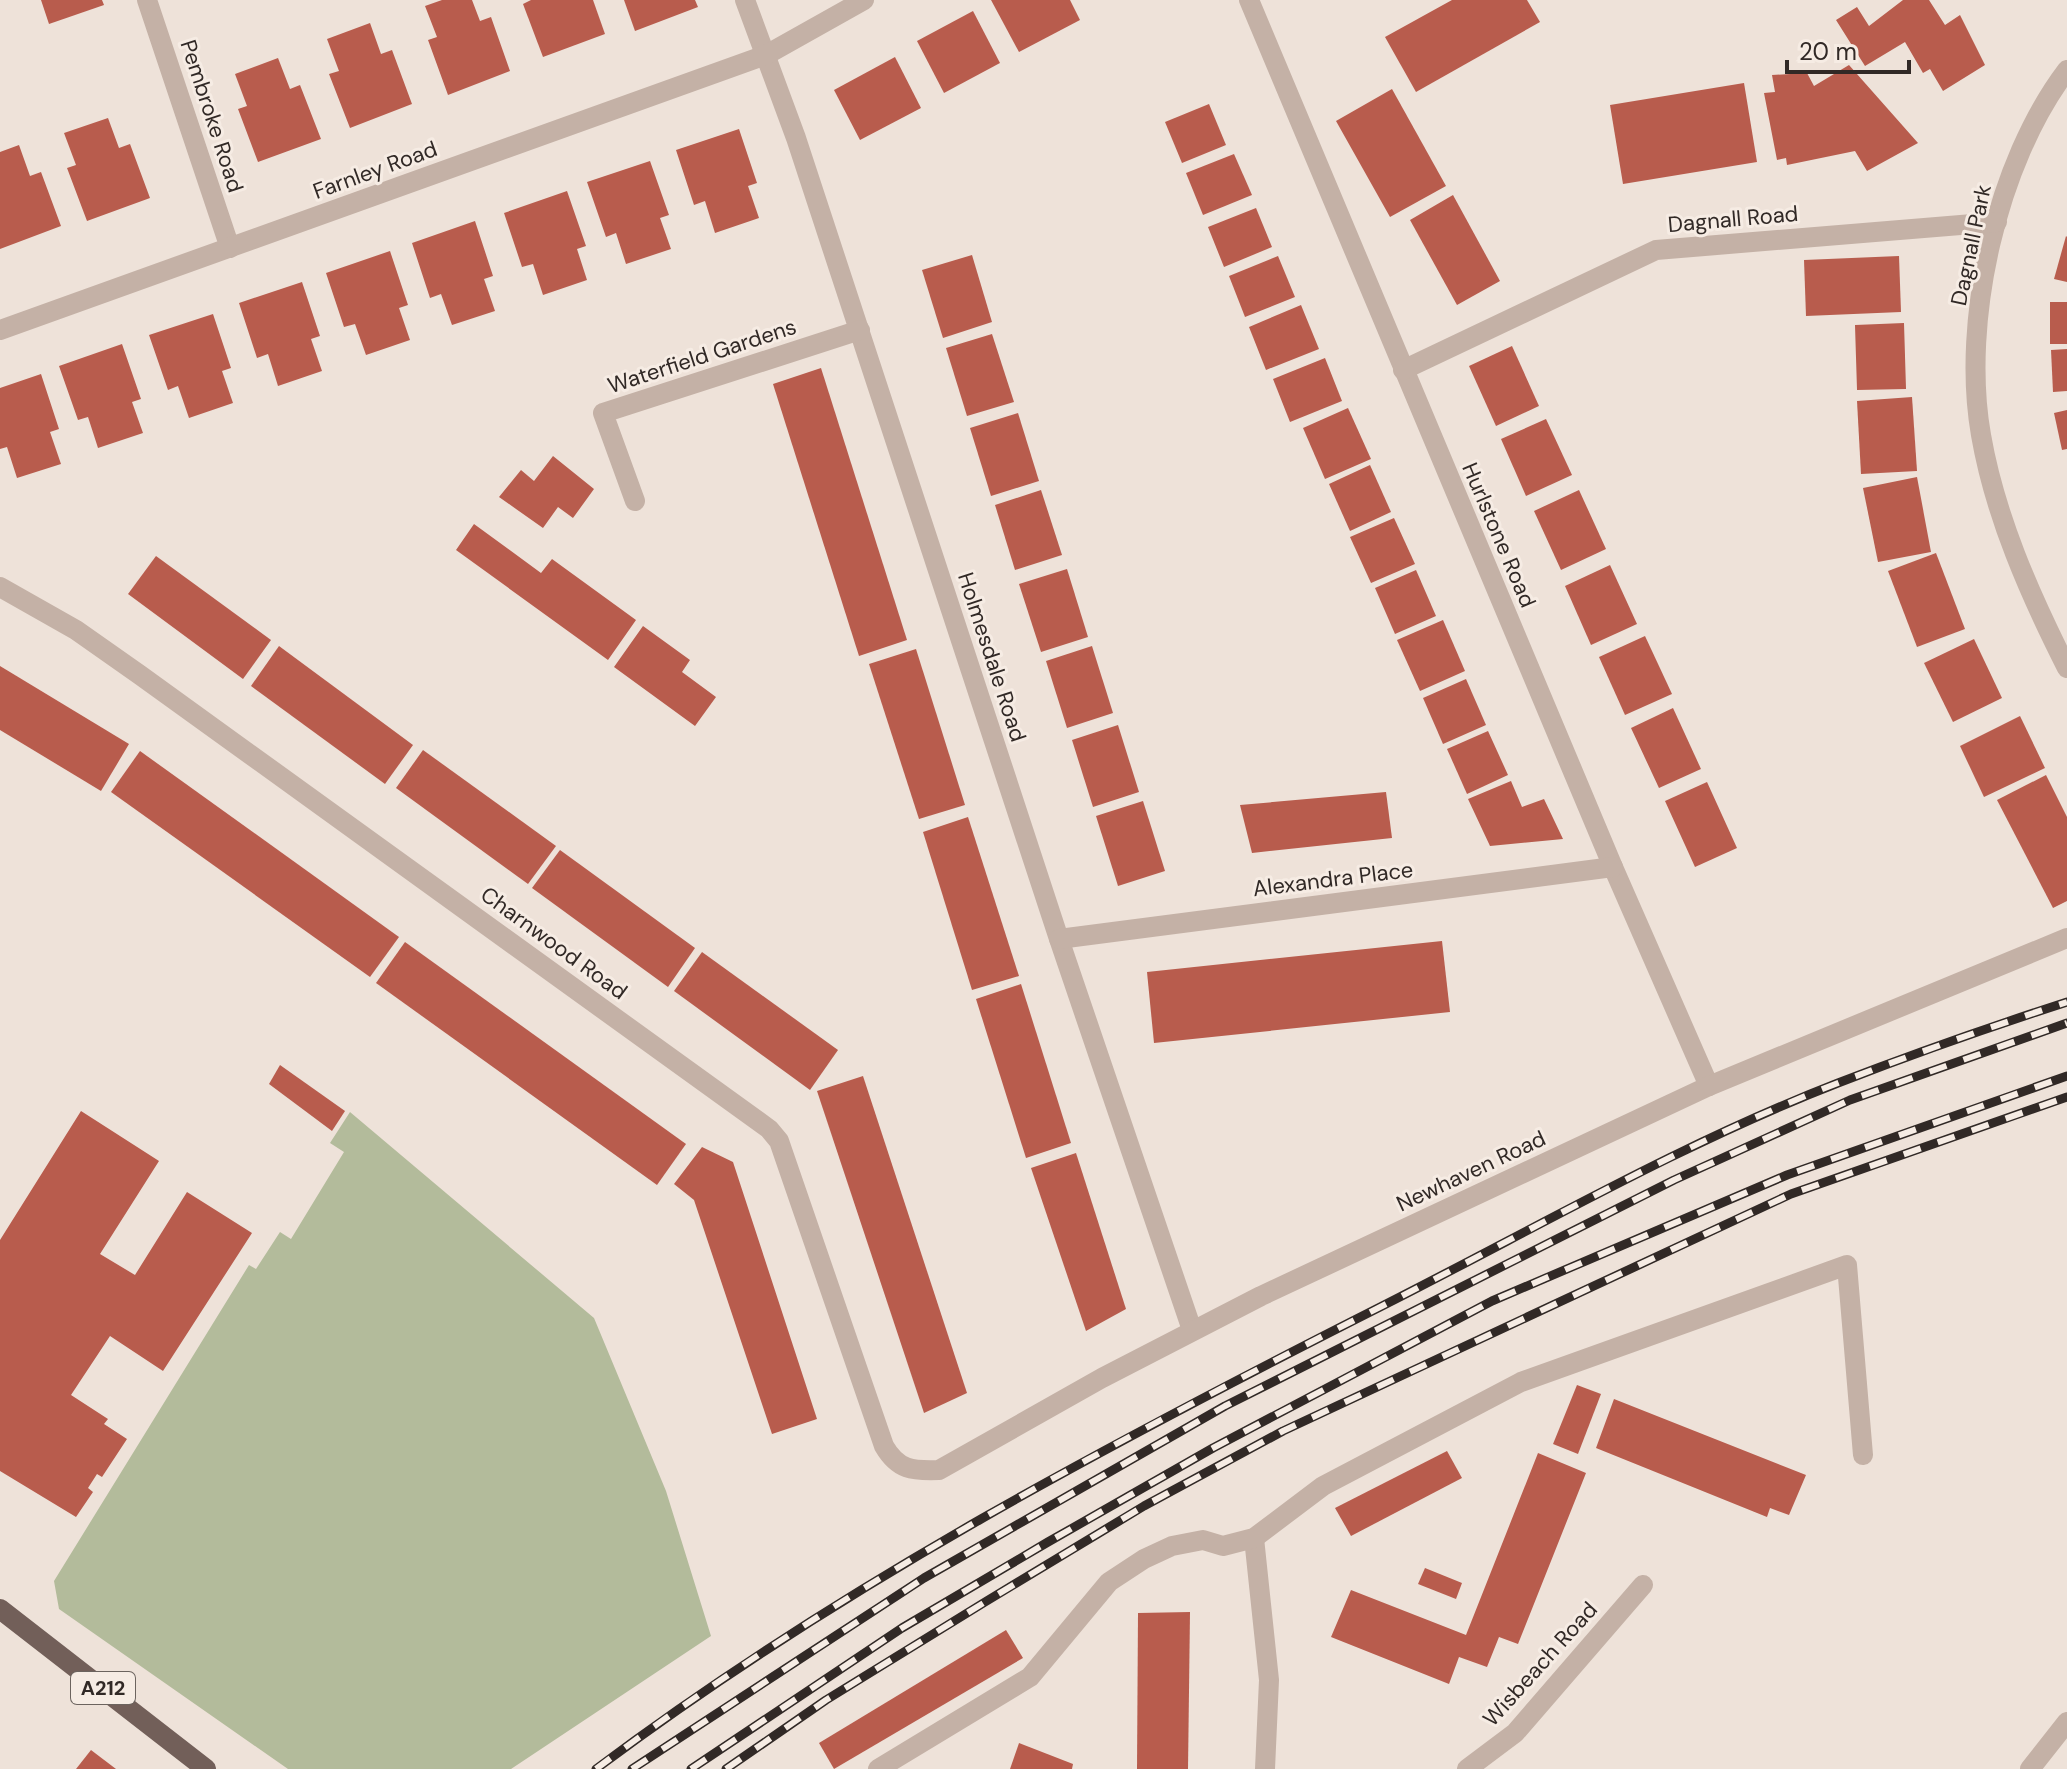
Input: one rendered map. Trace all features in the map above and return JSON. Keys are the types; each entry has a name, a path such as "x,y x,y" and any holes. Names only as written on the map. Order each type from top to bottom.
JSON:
{"main road":[{"name":"A212","path":"0,1609 206,1769"}],"street":[{"name":"Pembroke Road","path":"147,0 230,248"},
{"name":"Holmesdale Road","path":"745,0 860,330 1059,939 1192,1330"},
{"name":"Farnley Road","path":"0,330 766,55 864,0"},
{"name":"Hurlstone Road","path":"1249,0 1613,867 1709,1086"},
{"name":"Dagnall Park","path":"2067,70 2027,138 1997,222 1981,297 1976,362 1980,433 1993,488 2019,565 2067,668"},
{"name":"Dagnall Road","path":"1403,370 1656,250 1997,222"},
{"name":"Waterfield Gardens","path":"635,501 603,413 860,330"},
{"name":"Charnwood Road","path":"0,587 76,630 140,675 769,1129 779,1141 884,1446 893,1460 910,1471"},
{"name":"Alexandra Place","path":"1059,939 1613,867"},
{"name":"Newhaven Road","path":"910,1471 939,1470 1192,1330 1709,1086 2067,938"},
{"path":"878,1769 1030,1677 1109,1582 1144,1559 1172,1546 1203,1540 1223,1546 1254,1538 1323,1486 1521,1382 1847,1265 1863,1455"},
{"path":"1254,1538 1269,1680 1265,1769"},
{"name":"Wisbeach Road","path":"1467,1769 1515,1733 1643,1585"},
{"path":"2030,1769 2067,1722"}],"green space":[{"path":"350,1112 594,1318 666,1491 711,1636 511,1769 288,1769 59,1609 54,1581 249,1265 256,1269 280,1232 291,1239 344,1152 330,1143"}],"building":[{"path":"41,0 102,0 104,5 49,24"},
{"path":"442,0 472,0 480,21 491,17 510,71 448,95 428,40 437,37 425,6"},
{"path":"531,0 593,0 605,34 543,57 523,4"},
{"path":"624,0 695,0 698,7 635,31"},
{"path":"991,0 1070,0 1080,20 1019,52"},
{"path":"1452,0 1527,0 1540,22 1416,92 1385,37"},
{"path":"1903,0 1929,0 1945,25 1960,15 1985,65 1943,91 1930,69 1923,73 1905,42 1865,66 1836,20 1857,7 1869,26"},
{"path":"973,11 1000,63 944,93 917,41"},
{"path":"370,23 381,54 392,50 412,104 350,128 329,74 339,71 327,39"},
{"path":"895,57 921,108 860,140 834,90"},
{"path":"278,58 290,89 300,85 321,139 258,162 238,109 247,106 235,74"},
{"path":"1849,65 1918,143 1867,171 1855,151 1787,165 1786,158 1777,160 1764,93 1775,92 1772,75 1807,73 1814,86"},
{"path":"1744,83 1757,162 1623,184 1610,105"},
{"path":"1392,89 1446,186 1390,217 1336,121"},
{"path":"1209,104 1226,145 1182,163 1165,122"},
{"path":"108,118 119,148 130,144 150,198 87,221 67,168 76,165 64,133"},
{"path":"739,129 757,183 748,186 759,218 715,233 705,201 694,205 676,150"},
{"path":"19,145 30,176 41,172 61,226 0,249 0,152"},
{"path":"1234,154 1252,195 1203,215 1186,173"},
{"path":"650,161 669,215 660,218 671,249 626,264 616,233 606,237 587,182"},
{"path":"567,191 586,246 577,249 587,280 543,295 533,264 522,267 504,213"},
{"path":"1453,195 1500,281 1457,305 1410,220"},
{"path":"1256,208 1272,247 1224,267 1208,227"},
{"path":"475,221 493,276 484,279 495,311 452,325 441,294 430,298 412,243"},
{"path":"2067,237 2067,282 2054,279"},
{"path":"390,251 408,305 399,308 410,340 366,355 355,324 344,327 326,273"},
{"path":"972,255 992,322 943,338 922,270"},
{"path":"1278,256 1295,297 1245,317 1229,276"},
{"path":"1899,256 1901,312 1806,316 1804,260"},
{"path":"302,282 320,336 311,339 322,371 278,386 268,354 257,358 239,303"},
{"path":"2050,302 2067,302 2067,344 2050,344"},
{"path":"1301,305 1319,349 1266,370 1249,327"},
{"path":"213,314 231,368 222,371 233,403 189,418 178,386 168,390 149,335"},
{"path":"1904,323 1906,389 1857,390 1855,325"},
{"path":"992,334 1014,402 967,416 946,348"},
{"path":"122,344 141,399 132,402 143,433 98,448 88,417 78,420 59,366"},
{"path":"1512,346 1539,406 1496,426 1469,366"},
{"path":"2067,349 2067,391 2053,392 2051,350"},
{"path":"1325,358 1342,401 1290,422 1273,379"},
{"path":"821,368 907,640 859,656 773,384"},
{"path":"41,374 59,429 50,432 61,464 17,478 7,447 0,449 0,388"},
{"path":"1912,397 1917,471 1861,474 1857,401"},
{"path":"1348,408 1371,459 1325,479 1303,428"},
{"path":"2067,410 2067,449 2062,450 2054,413"},
{"path":"1018,413 1039,481 991,496 970,428"},
{"path":"1546,419 1572,475 1526,496 1501,439"},
{"path":"553,456 594,489 573,518 558,507 543,528 499,497 521,470 534,481"},
{"path":"1370,465 1391,512 1350,531 1329,484"},
{"path":"1917,477 1931,552 1878,562 1863,488"},
{"path":"1041,490 1062,555 1015,570 995,505"},
{"path":"1579,490 1606,549 1561,570 1534,511"},
{"path":"1394,518 1415,564 1371,583 1350,537"},
{"path":"474,524 541,573 552,559 636,620 608,660 456,550"},
{"path":"1936,553 1965,629 1917,647 1888,571"},
{"path":"156,556 271,640 243,679 128,594"},
{"path":"1610,565 1637,624 1591,645 1565,586"},
{"path":"1067,569 1088,637 1041,652 1019,584"},
{"path":"1416,570 1436,616 1395,634 1375,588"},
{"path":"1443,620 1465,671 1420,691 1397,640"},
{"path":"643,626 690,660 682,672 716,697 695,726 614,667"},
{"path":"1645,636 1672,694 1625,715 1599,657"},
{"path":"1974,639 2002,698 1953,722 1924,663"},
{"path":"279,646 413,745 385,784 251,686"},
{"path":"1092,646 1113,713 1067,728 1046,661"},
{"path":"916,649 965,805 919,819 869,664"},
{"path":"0,666 129,744 101,791 0,730"},
{"path":"1466,679 1486,725 1443,744 1423,698"},
{"path":"1673,708 1701,769 1659,788 1631,728"},
{"path":"2020,716 2045,768 1984,797 1960,746"},
{"path":"1118,725 1139,792 1093,807 1072,740"},
{"path":"1488,731 1508,775 1467,794 1447,749"},
{"path":"423,750 556,846 528,884 396,788"},
{"path":"140,751 399,937 370,977 111,792"},
{"path":"2046,775 2067,817 2067,901 2053,908 1997,800"},
{"path":"1511,781 1522,807 1544,799 1563,839 1490,846 1468,799"},
{"path":"1707,782 1737,848 1695,867 1665,801"},
{"path":"1386,792 1392,838 1252,853 1240,805"},
{"path":"1143,801 1165,871 1118,886 1096,816"},
{"path":"968,817 1019,976 972,990 923,832"},
{"path":"560,850 695,948 668,987 532,888"},
{"path":"1442,941 1450,1012 1154,1043 1147,972"},
{"path":"405,942 686,1144 657,1185 376,983"},
{"path":"702,952 838,1050 810,1090 674,991"},
{"path":"1021,984 1071,1143 1026,1158 976,999"},
{"path":"280,1065 345,1111 332,1131 269,1084"},
{"path":"863,1076 967,1393 924,1413 817,1091"},
{"path":"81,1111 159,1161 100,1254 135,1275 187,1192 252,1233 163,1371 110,1336 71,1395 108,1419 104,1424 127,1439 102,1477 97,1474 88,1488 93,1492 76,1517 0,1471 0,1240"},
{"path":"702,1147 733,1162 817,1419 772,1434 694,1200 674,1184"},
{"path":"1076,1153 1126,1309 1086,1331 1031,1168"},
{"path":"1577,1385 1601,1394 1578,1454 1553,1444"},
{"path":"1614,1399 1806,1475 1789,1515 1770,1508 1767,1517 1596,1448"},
{"path":"1447,1451 1462,1478 1351,1536 1335,1508"},
{"path":"1538,1453 1586,1473 1518,1644 1499,1637 1487,1667 1459,1657 1449,1684 1331,1637 1351,1590 1466,1635"},
{"path":"1425,1568 1462,1583 1456,1599 1418,1584"},
{"path":"1190,1612 1188,1769 1137,1769 1138,1613"},
{"path":"1006,1630 1023,1658 834,1769 819,1743"},
{"path":"1019,1743 1073,1764 1072,1769 1010,1769"},
{"path":"91,1750 116,1769 76,1769"}],"railway":[{"path":"596,1769 689,1702 882,1577 1184,1408 1610,1187 1723,1132 1866,1072 2067,1002"},
{"path":"632,1769 924,1578 1225,1406 1674,1180 1850,1100 2067,1023"},
{"path":"691,1769 902,1628 1048,1542 1213,1448 1492,1301 1787,1175 2067,1076"},
{"path":"726,1769 826,1700 985,1602 1144,1506 1283,1431 1791,1194 2067,1097"}]}
